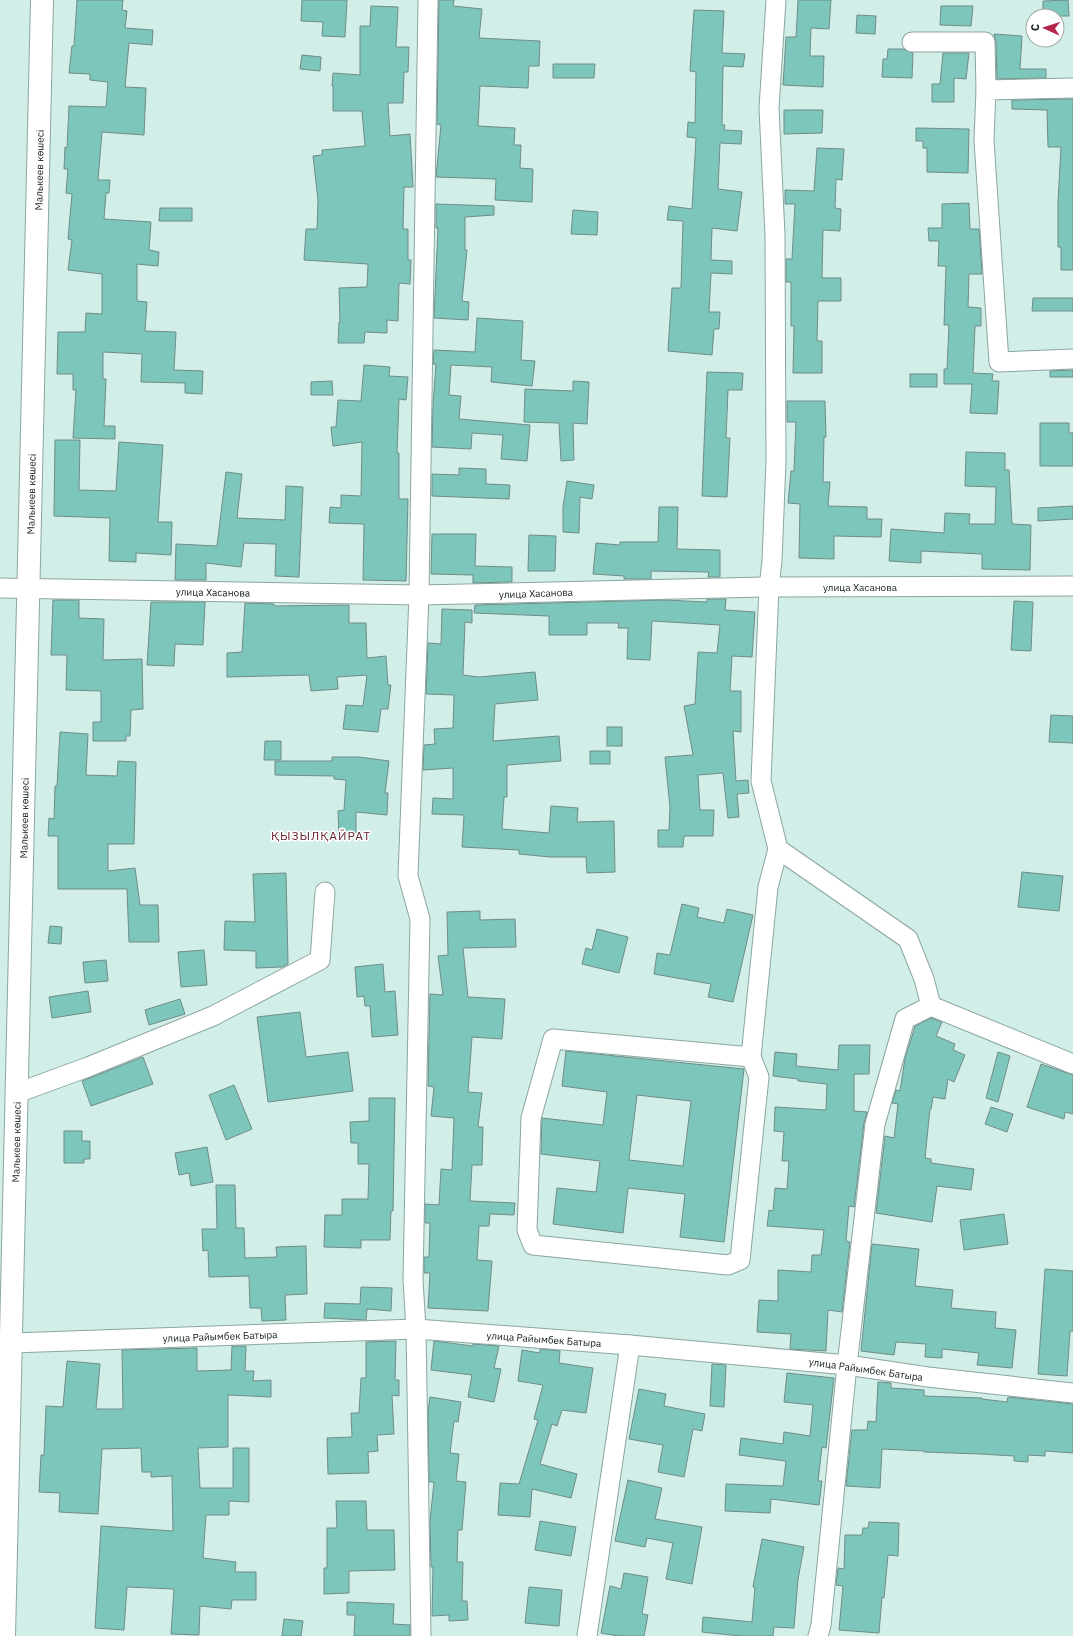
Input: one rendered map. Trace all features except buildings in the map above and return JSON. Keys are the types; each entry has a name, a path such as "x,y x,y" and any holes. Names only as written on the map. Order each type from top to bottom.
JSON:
{"main road":[{"name":"Малькеев көшесі","path":"4,1636 12,1344 7,1250 17,1093 42,0"}],"street":[{"path":"421,1636 416,1329 413,1280 420,919 408,876 419,595 428,0"},
{"path":"752,1057 553,1039 531,1118 527,1230 532,1245 728,1266 740,1260 759,1077 752,1057 768,887 778,849 761,782 768,587 772,561 776,461 775,235 769,108 776,0"},
{"path":"912,42 984,42 986,90 984,142 999,362 1073,359"},
{"path":"986,90 1073,88"},
{"name":"улица Хасанова","path":"0,588 419,595 768,587 1073,586"},
{"path":"778,849 908,939 924,979 931,1006"},
{"path":"17,1093 88,1067 213,1016 320,960 325,892"},
{"path":"818,1636 821,1625 847,1364 874,1124 905,1019 931,1006 1073,1064"},
{"name":"улица Райымбек Батыра","path":"12,1344 416,1329 630,1345 847,1364 928,1377 1073,1393"},
{"path":"587,1636 630,1345"}],"district":[{"name":"ҚЫЗЫЛҚАЙРАТ","path":"321,836"}]}
